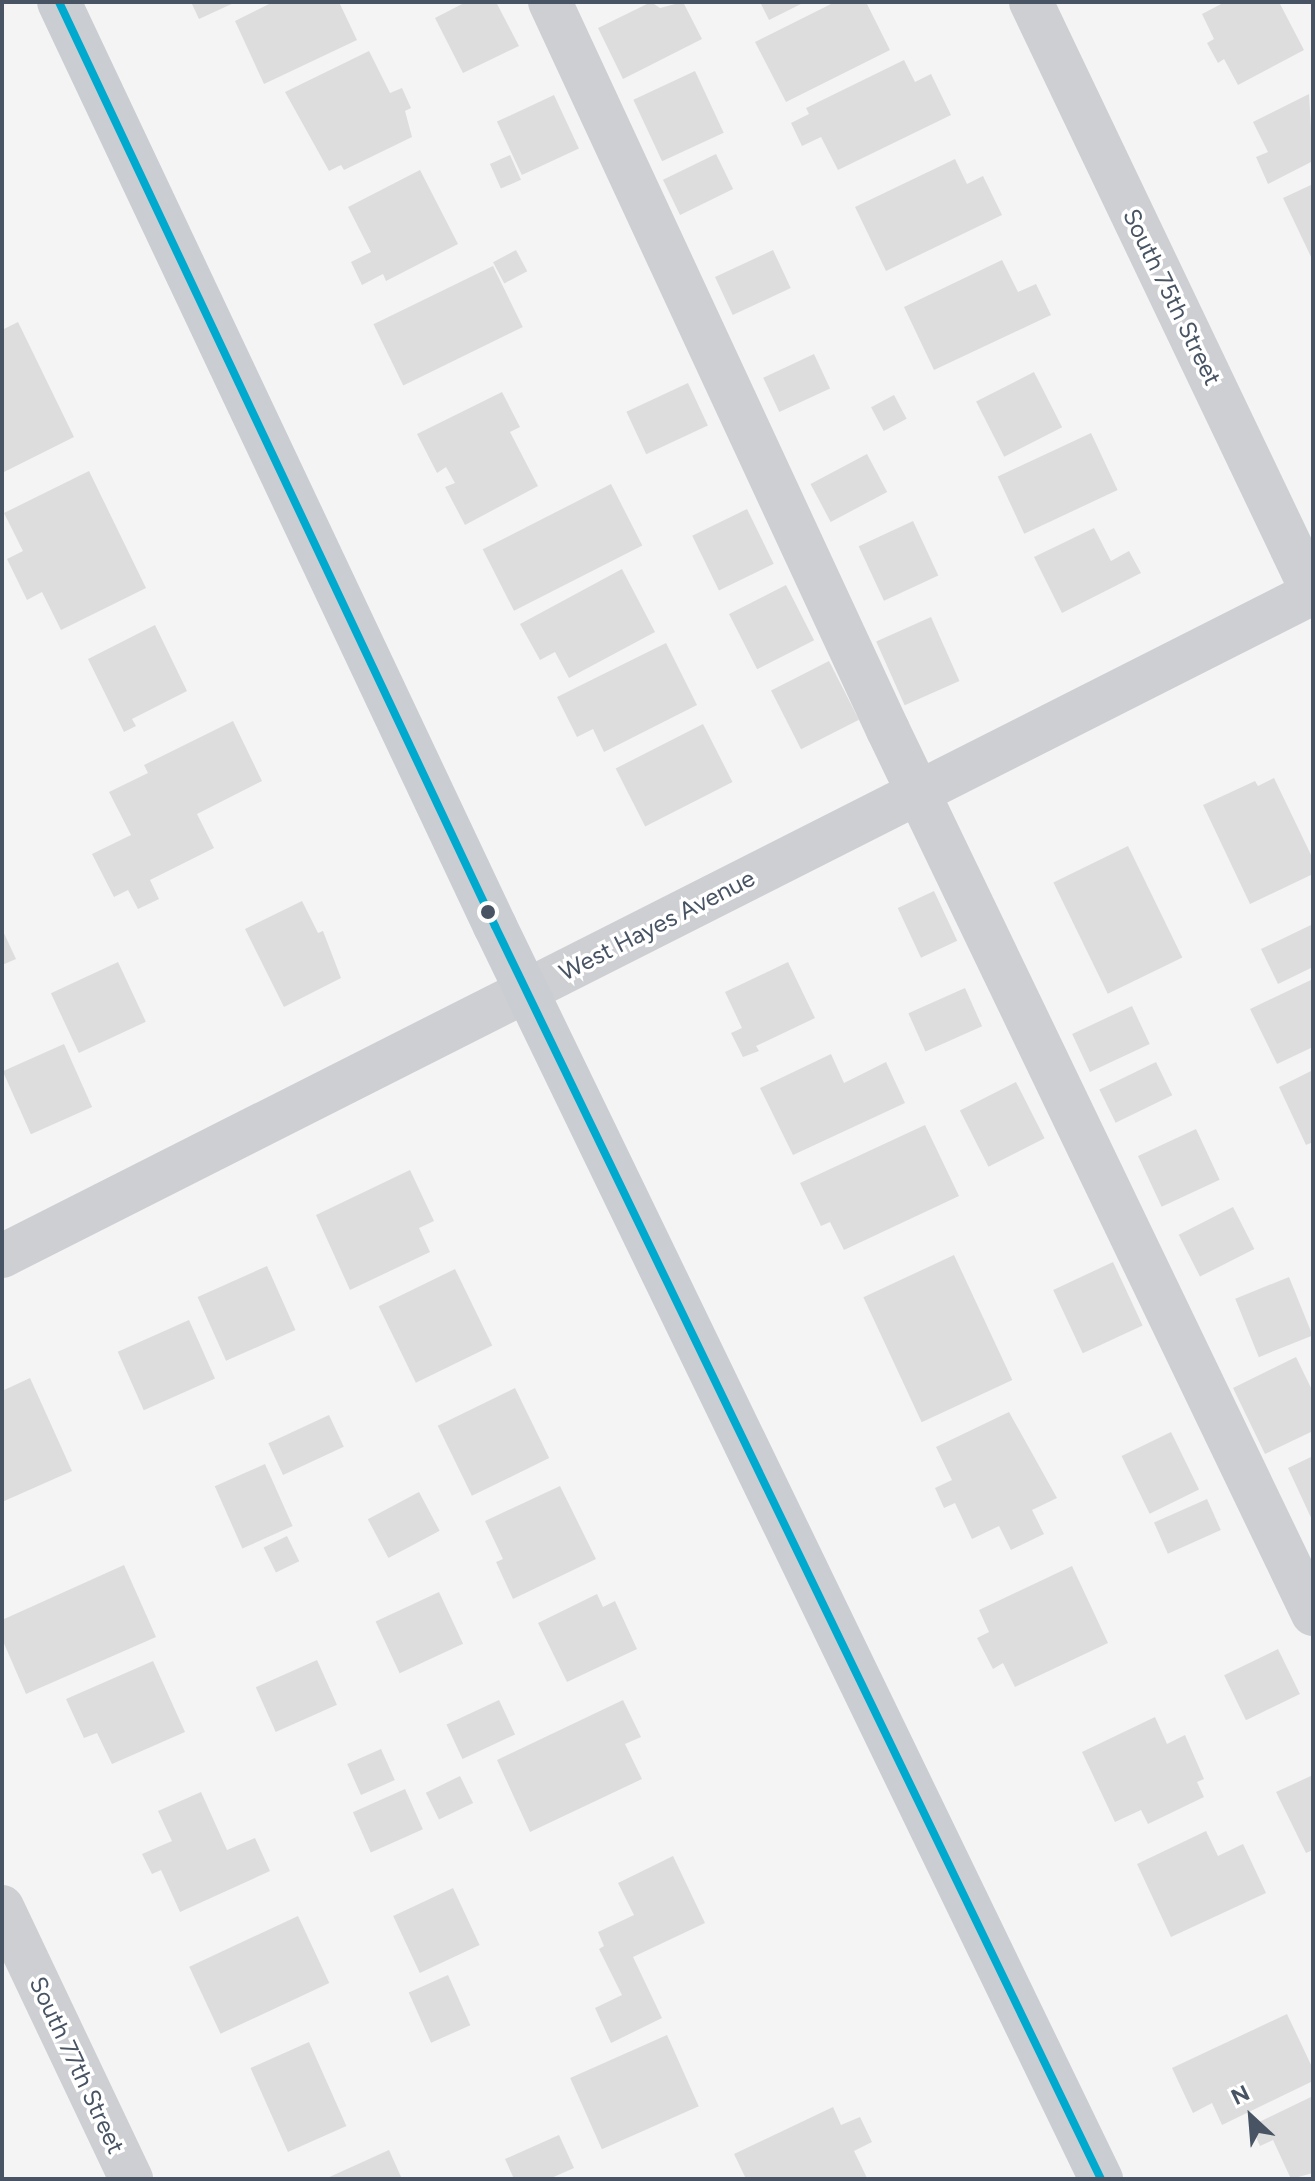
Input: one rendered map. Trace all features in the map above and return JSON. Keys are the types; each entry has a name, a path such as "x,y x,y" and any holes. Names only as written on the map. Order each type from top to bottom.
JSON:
{"main road":[{"path":"59,2 527,990 1101,2179"}],"street":[{"path":"550,2 918,794 1313,1614"},
{"name":"South 75th Street","path":"1031,2 1313,593"},
{"name":"West Hayes Avenue","path":"2,1256 1313,593"},
{"name":"South 77th Street","path":"2,1907 131,2179"}],"building":[{"path":"191,2 236,2 199,19"},
{"path":"273,2 339,2 357,40 264,84 235,21"},
{"path":"466,2 496,2 519,46 463,73 435,18"},
{"path":"651,2 660,8 683,2 702,39 623,79 598,28"},
{"path":"760,2 805,2 769,20"},
{"path":"835,2 866,2 890,50 786,102 755,42"},
{"path":"1225,2 1279,2 1304,50 1238,85 1224,59 1218,63 1207,43 1214,39 1202,14"},
{"path":"369,51 390,93 402,88 411,108 405,111 412,137 344,170 341,165 329,171 285,92"},
{"path":"904,60 915,82 931,74 951,115 838,170 821,137 802,146 791,123 809,114 806,108"},
{"path":"695,71 724,133 662,161 633,100"},
{"path":"1309,94 1313,161 1268,184 1256,157 1268,152 1253,122"},
{"path":"554,95 579,148 522,175 497,122"},
{"path":"716,154 733,189 680,215 663,180"},
{"path":"510,155 521,180 501,189 490,164"},
{"path":"955,159 967,184 983,176 1002,215 886,271 855,207"},
{"path":"420,170 458,244 386,281 383,274 362,285 351,262 371,252 348,207"},
{"path":"1313,184 1313,261 1283,198"},
{"path":"516,250 527,271 504,283 493,262"},
{"path":"773,250 791,288 733,315 715,277"},
{"path":"1002,260 1018,292 1036,284 1051,315 934,370 904,307"},
{"path":"493,266 523,327 403,385 373,324"},
{"path":"18,322 74,437 2,473 2,330"},
{"path":"814,354 830,388 779,412 763,378"},
{"path":"1034,372 1062,427 1004,457 976,402"},
{"path":"688,383 708,426 646,454 626,412"},
{"path":"502,392 520,427 510,432 538,486 465,525 445,487 455,483 446,467 437,473 417,434"},
{"path":"894,395 907,419 884,431 871,407"},
{"path":"1091,433 1118,490 1024,534 998,477"},
{"path":"867,454 887,492 831,522 810,484"},
{"path":"89,471 146,588 61,630 42,592 27,600 7,559 23,551 4,513"},
{"path":"611,484 642,545 514,611 483,549"},
{"path":"747,509 774,564 719,591 692,536"},
{"path":"913,521 938,575 884,601 859,546"},
{"path":"1094,528 1111,561 1129,551 1141,573 1062,613 1034,557"},
{"path":"622,569 655,632 569,678 555,652 540,660 520,624"},
{"path":"786,585 814,640 757,669 729,614"},
{"path":"931,617 959,681 905,705 876,641"},
{"path":"155,625 187,691 132,719 136,726 124,732 88,659"},
{"path":"666,643 697,705 604,752 593,729 577,737 557,697"},
{"path":"829,661 859,720 801,749 771,691"},
{"path":"233,721 262,781 197,814 214,848 150,880 159,899 138,909 128,890 114,897 92,854 131,835 109,792 148,773 144,765"},
{"path":"703,724 733,782 645,826 616,768"},
{"path":"1274,778 1313,859 1313,874 1250,904 1203,805 1255,781 1258,786"},
{"path":"1128,846 1182,957 1108,994 1053,882"},
{"path":"934,891 957,941 921,958 898,908"},
{"path":"302,901 318,933 323,931 341,978 284,1007 245,929"},
{"path":"1313,924 1313,967 1278,984 1261,949"},
{"path":"2,929 16,959 2,965"},
{"path":"118,962 146,1022 79,1053 51,993"},
{"path":"788,962 815,1018 756,1046 759,1051 743,1057 731,1033 742,1028 725,992"},
{"path":"1313,979 1313,1047 1277,1064 1250,1009"},
{"path":"965,988 982,1026 925,1052 908,1013"},
{"path":"1132,1006 1150,1044 1090,1072 1072,1034"},
{"path":"64,1044 92,1107 31,1134 3,1071"},
{"path":"831,1054 844,1083 886,1062 905,1103 793,1155 760,1088"},
{"path":"1156,1062 1172,1095 1116,1123 1099,1090"},
{"path":"1313,1070 1313,1142 1306,1145 1279,1087"},
{"path":"1016,1082 1045,1138 988,1167 960,1111"},
{"path":"925,1125 959,1196 844,1250 830,1222 821,1226 800,1183"},
{"path":"1196,1129 1220,1180 1162,1207 1138,1156"},
{"path":"410,1170 434,1221 419,1228 430,1252 350,1290 316,1215"},
{"path":"1233,1207 1254,1249 1200,1277 1179,1235"},
{"path":"954,1255 1012,1380 922,1422 863,1297"},
{"path":"1113,1262 1143,1325 1083,1353 1053,1290"},
{"path":"267,1266 295,1330 226,1361 198,1297"},
{"path":"455,1269 492,1345 416,1383 379,1306"},
{"path":"1289,1277 1313,1335 1259,1357 1235,1299"},
{"path":"189,1320 215,1378 144,1410 118,1352"},
{"path":"1296,1357 1313,1392 1313,1431 1265,1454 1233,1388"},
{"path":"30,1378 72,1471 2,1502 2,1391"},
{"path":"515,1388 549,1458 472,1496 438,1426"},
{"path":"1009,1412 1057,1498 1032,1510 1044,1534 1011,1550 999,1526 972,1539 955,1503 944,1508 935,1488 952,1480 936,1447"},
{"path":"329,1415 344,1447 283,1475 268,1443"},
{"path":"1171,1432 1199,1490 1150,1514 1122,1456"},
{"path":"1313,1456 1313,1522 1288,1468"},
{"path":"265,1464 293,1526 242,1548 215,1486"},
{"path":"560,1486 596,1559 513,1599 496,1562 503,1559 485,1521"},
{"path":"419,1492 440,1531 388,1558 368,1519"},
{"path":"1207,1499 1221,1530 1168,1554 1154,1523"},
{"path":"287,1536 299,1561 276,1573 264,1547"},
{"path":"124,1565 156,1637 26,1694 2,1639 2,1620"},
{"path":"1072,1566 1108,1643 1015,1687 1003,1663 993,1669 977,1638 989,1632 979,1610"},
{"path":"439,1592 463,1644 400,1673 376,1622"},
{"path":"597,1594 603,1607 615,1601 637,1649 567,1682 538,1623"},
{"path":"1278,1649 1300,1694 1246,1720 1224,1675"},
{"path":"317,1660 337,1705 276,1732 256,1687"},
{"path":"153,1661 185,1732 112,1764 97,1733 84,1738 66,1699"},
{"path":"499,1700 515,1734 462,1759 446,1725"},
{"path":"623,1700 641,1737 625,1744 642,1779 530,1832 497,1760"},
{"path":"1155,1717 1167,1744 1185,1735 1204,1779 1197,1782 1204,1797 1148,1824 1141,1810 1115,1822 1082,1752"},
{"path":"381,1749 395,1780 361,1795 347,1764"},
{"path":"1313,1775 1313,1850 1306,1853 1276,1792"},
{"path":"460,1776 473,1803 439,1820 426,1793"},
{"path":"405,1789 423,1829 371,1852 353,1812"},
{"path":"201,1792 227,1850 255,1838 270,1871 180,1912 161,1870 152,1874 142,1854 172,1841 158,1811"},
{"path":"1206,1831 1218,1856 1243,1844 1266,1893 1171,1937 1137,1864"},
{"path":"673,1856 705,1923 633,1957 662,2018 611,2043 595,2008 622,1995 599,1949 604,1946 598,1932 634,1915 618,1883"},
{"path":"453,1888 480,1945 420,1973 393,1916"},
{"path":"298,1916 329,1983 221,2034 189,1967"},
{"path":"448,1975 470,2025 431,2043 409,1992"},
{"path":"1287,2014 1313,2069 1313,2081 1222,2125 1212,2103 1193,2113 1172,2068"},
{"path":"667,2035 699,2106 602,2149 570,2078"},
{"path":"309,2042 346,2126 288,2152 251,2068"},
{"path":"1313,2096 1313,2173 1291,2179 1273,2140 1260,2146 1251,2126"},
{"path":"833,2107 841,2125 860,2117 872,2142 854,2151 867,2178 746,2179 734,2154"},
{"path":"559,2135 574,2168 549,2179 514,2179 505,2159"},
{"path":"389,2150 402,2179 325,2179"}],"transit line":[{"path":"59,2 495,926 1101,2179"}]}
